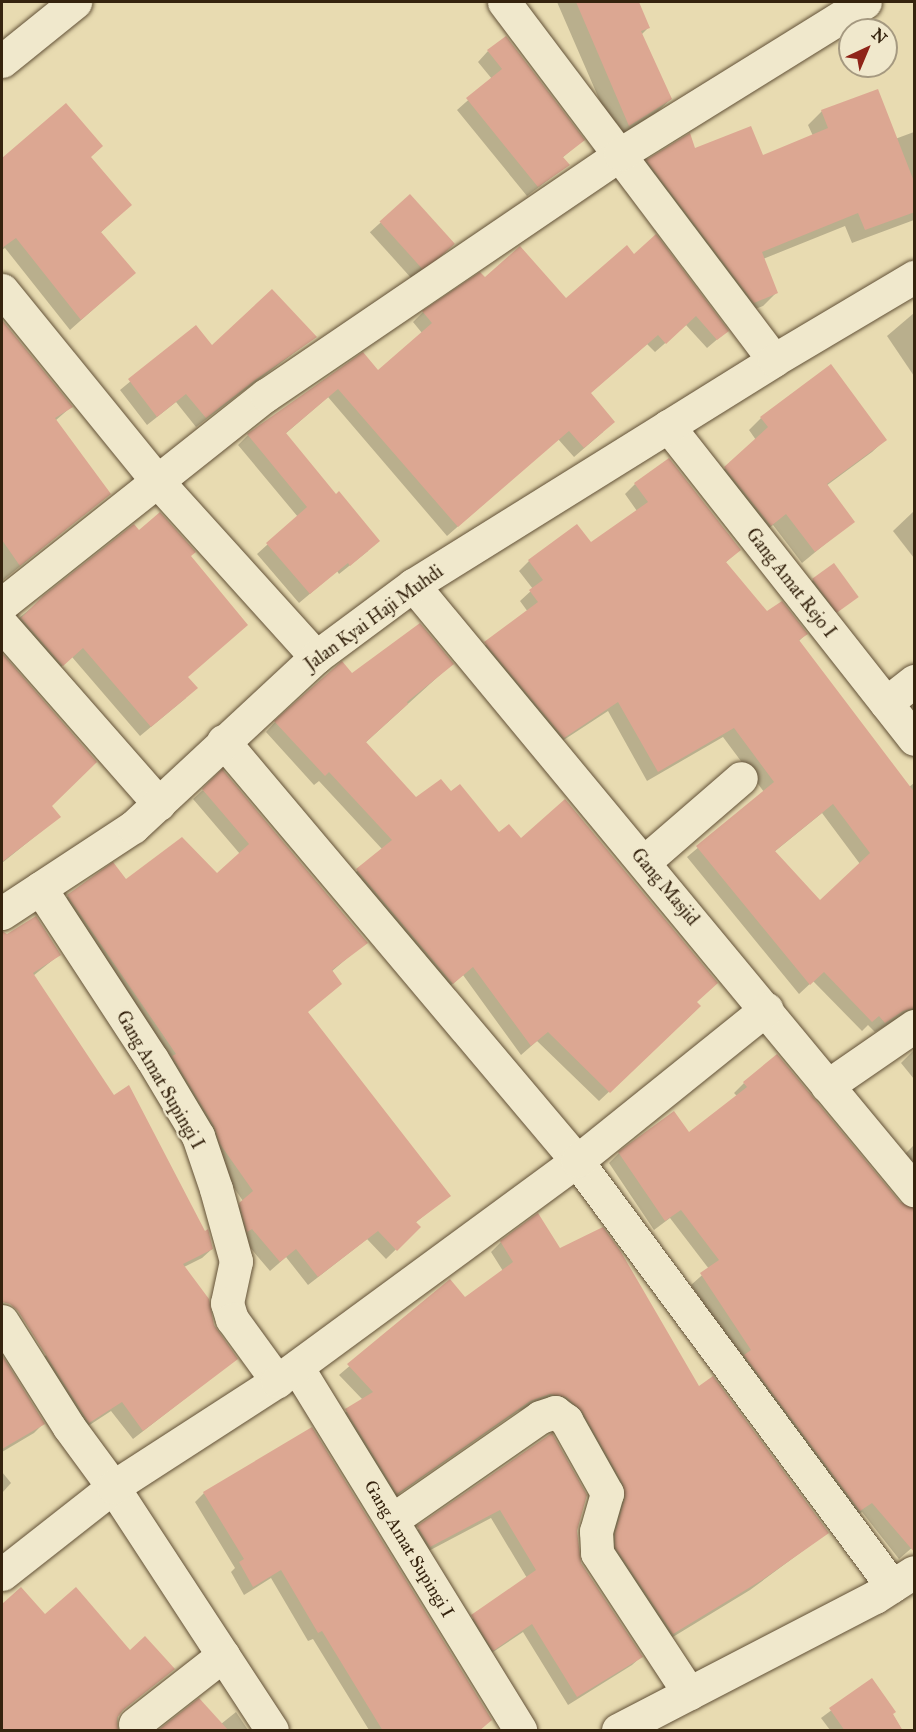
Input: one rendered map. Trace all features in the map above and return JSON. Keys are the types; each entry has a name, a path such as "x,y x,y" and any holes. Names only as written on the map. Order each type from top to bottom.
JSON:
{"street":[{"path":"2,61 75,2"},
{"path":"504,2 621,154 774,360"},
{"path":"2,604 266,395 621,154 866,2"},
{"name":"Jalan Kyai Haji Muhdi","path":"2,913 133,826 316,657 413,585 774,360 915,277"},
{"path":"2,290 158,482 316,657"},
{"name":"Gang Amat Rejo I","path":"668,426 915,739"},
{"name":"Gang Masjid","path":"413,585 915,1190"},
{"path":"2,625 159,804"},
{"path":"886,703 915,681"},
{"path":"223,741 578,1161 903,1579 618,1731"},
{"path":"644,862 741,778"},
{"name":"Gang Amat Supingi I","path":"40,888 146,1049 198,1137 216,1189 236,1261 227,1302 232,1319 287,1374 392,1520 520,1731"},
{"path":"2,1574 113,1487 287,1374 578,1161 766,1009"},
{"path":"827,1086 915,1026"},
{"path":"6,1339 113,1487 272,1731"},
{"path":"392,1520 540,1417 555,1412 566,1420 607,1493 596,1531 597,1553 689,1693"},
{"path":"135,1724 223,1655"}],"building":[{"path":"576,2 639,2 650,28 641,31 672,99 629,126"},
{"path":"506,36 585,140 563,157 570,165 538,187 466,98 502,69 487,50"},
{"path":"878,89 915,184 915,212 865,230 858,213 762,252 778,293 754,303 646,160 690,133 695,148 751,126 763,155 828,128 821,110"},
{"path":"66,103 103,146 91,157 132,205 101,232 136,273 81,320 16,238 2,248 2,158"},
{"path":"410,194 455,244 424,271 380,221"},
{"path":"656,234 729,331 717,340 696,316 666,344 658,335 591,393 615,422 584,448 569,431 458,527 338,389 286,433 336,494 339,491 380,541 350,566 348,563 310,594 266,543 307,507 247,434 363,352 378,370 432,323 422,311 480,272 485,277 520,246 566,298 627,245 634,254"},
{"path":"272,289 317,337 255,380 206,418 186,394 157,417 128,379 196,325 212,345"},
{"path":"2,320 73,407 55,418 111,494 20,566 2,540"},
{"path":"831,364 887,440 827,484 855,522 815,552 786,514 771,526 724,467 768,427 760,417"},
{"path":"669,458 741,550 726,562 767,611 782,601 808,634 799,640 915,793 915,1008 903,1011 885,1023 879,1016 872,1022 824,972 810,985 696,846 774,782 734,728 658,772 618,702 564,738 484,642 538,602 529,590 543,580 528,560 577,524 591,542 648,502 634,483","holes":["833,804 870,853 820,900 775,851"]},
{"path":"160,512 196,552 191,556 248,625 188,677 198,688 151,727 83,648 63,666 21,618 43,596 134,524 139,530"},
{"path":"834,563 859,597 837,613 812,579"},
{"path":"420,623 454,664 407,702 408,704 366,742 416,797 441,779 451,791 460,784 499,832 509,824 521,838 565,799 718,983 697,1002 701,1006 610,1093 548,1032 531,1046 473,967 453,984 356,869 392,840 329,772 325,776 274,721 342,661 352,673"},
{"path":"2,653 97,762 52,806 61,817 2,862"},
{"path":"222,769 368,943 332,970 342,984 308,1012 451,1196 416,1222 421,1227 397,1251 378,1231 318,1277 296,1249 280,1262 252,1229 247,1232 239,1203 253,1191 220,1144 214,1126 172,1056 176,1054 67,895 113,862 126,879 182,837 217,873 249,844 202,789"},
{"path":"36,916 61,955 33,973 114,1095 129,1085 205,1231 208,1229 213,1249 183,1264 209,1299 214,1325 238,1359 143,1431 122,1402 89,1423 18,1311 10,1304 2,1302 2,931 7,934"},
{"path":"777,1054 900,1202 915,1208 915,1553 872,1503 860,1511 744,1355 751,1350 700,1273 719,1260 681,1210 665,1221 618,1152 674,1111 689,1132 747,1087 743,1082"},
{"path":"538,1213 560,1248 603,1227 621,1252 699,1386 713,1376 829,1533 762,1580 673,1634 615,1547 615,1533 625,1498 623,1484 582,1411 566,1397 550,1394 530,1401 397,1494 345,1409 373,1392 347,1364 450,1279 465,1297 513,1262 500,1241"},
{"path":"2,1355 45,1424 2,1449"},
{"path":"312,1427 492,1720 479,1731 383,1731 322,1631 318,1633 281,1570 253,1587 239,1562 244,1559 203,1492"},
{"path":"552,1433 587,1495 577,1531 581,1563 643,1657 577,1697 532,1624 493,1651 471,1615 536,1570 500,1510 430,1547 417,1526"},
{"path":"21,1587 45,1614 76,1587 130,1650 145,1636 175,1669 123,1710 117,1718 118,1731 2,1731 2,1604"},
{"path":"872,1678 896,1712 893,1714 903,1731 845,1731 829,1708"},
{"path":"199,1698 229,1731 157,1731"}]}
